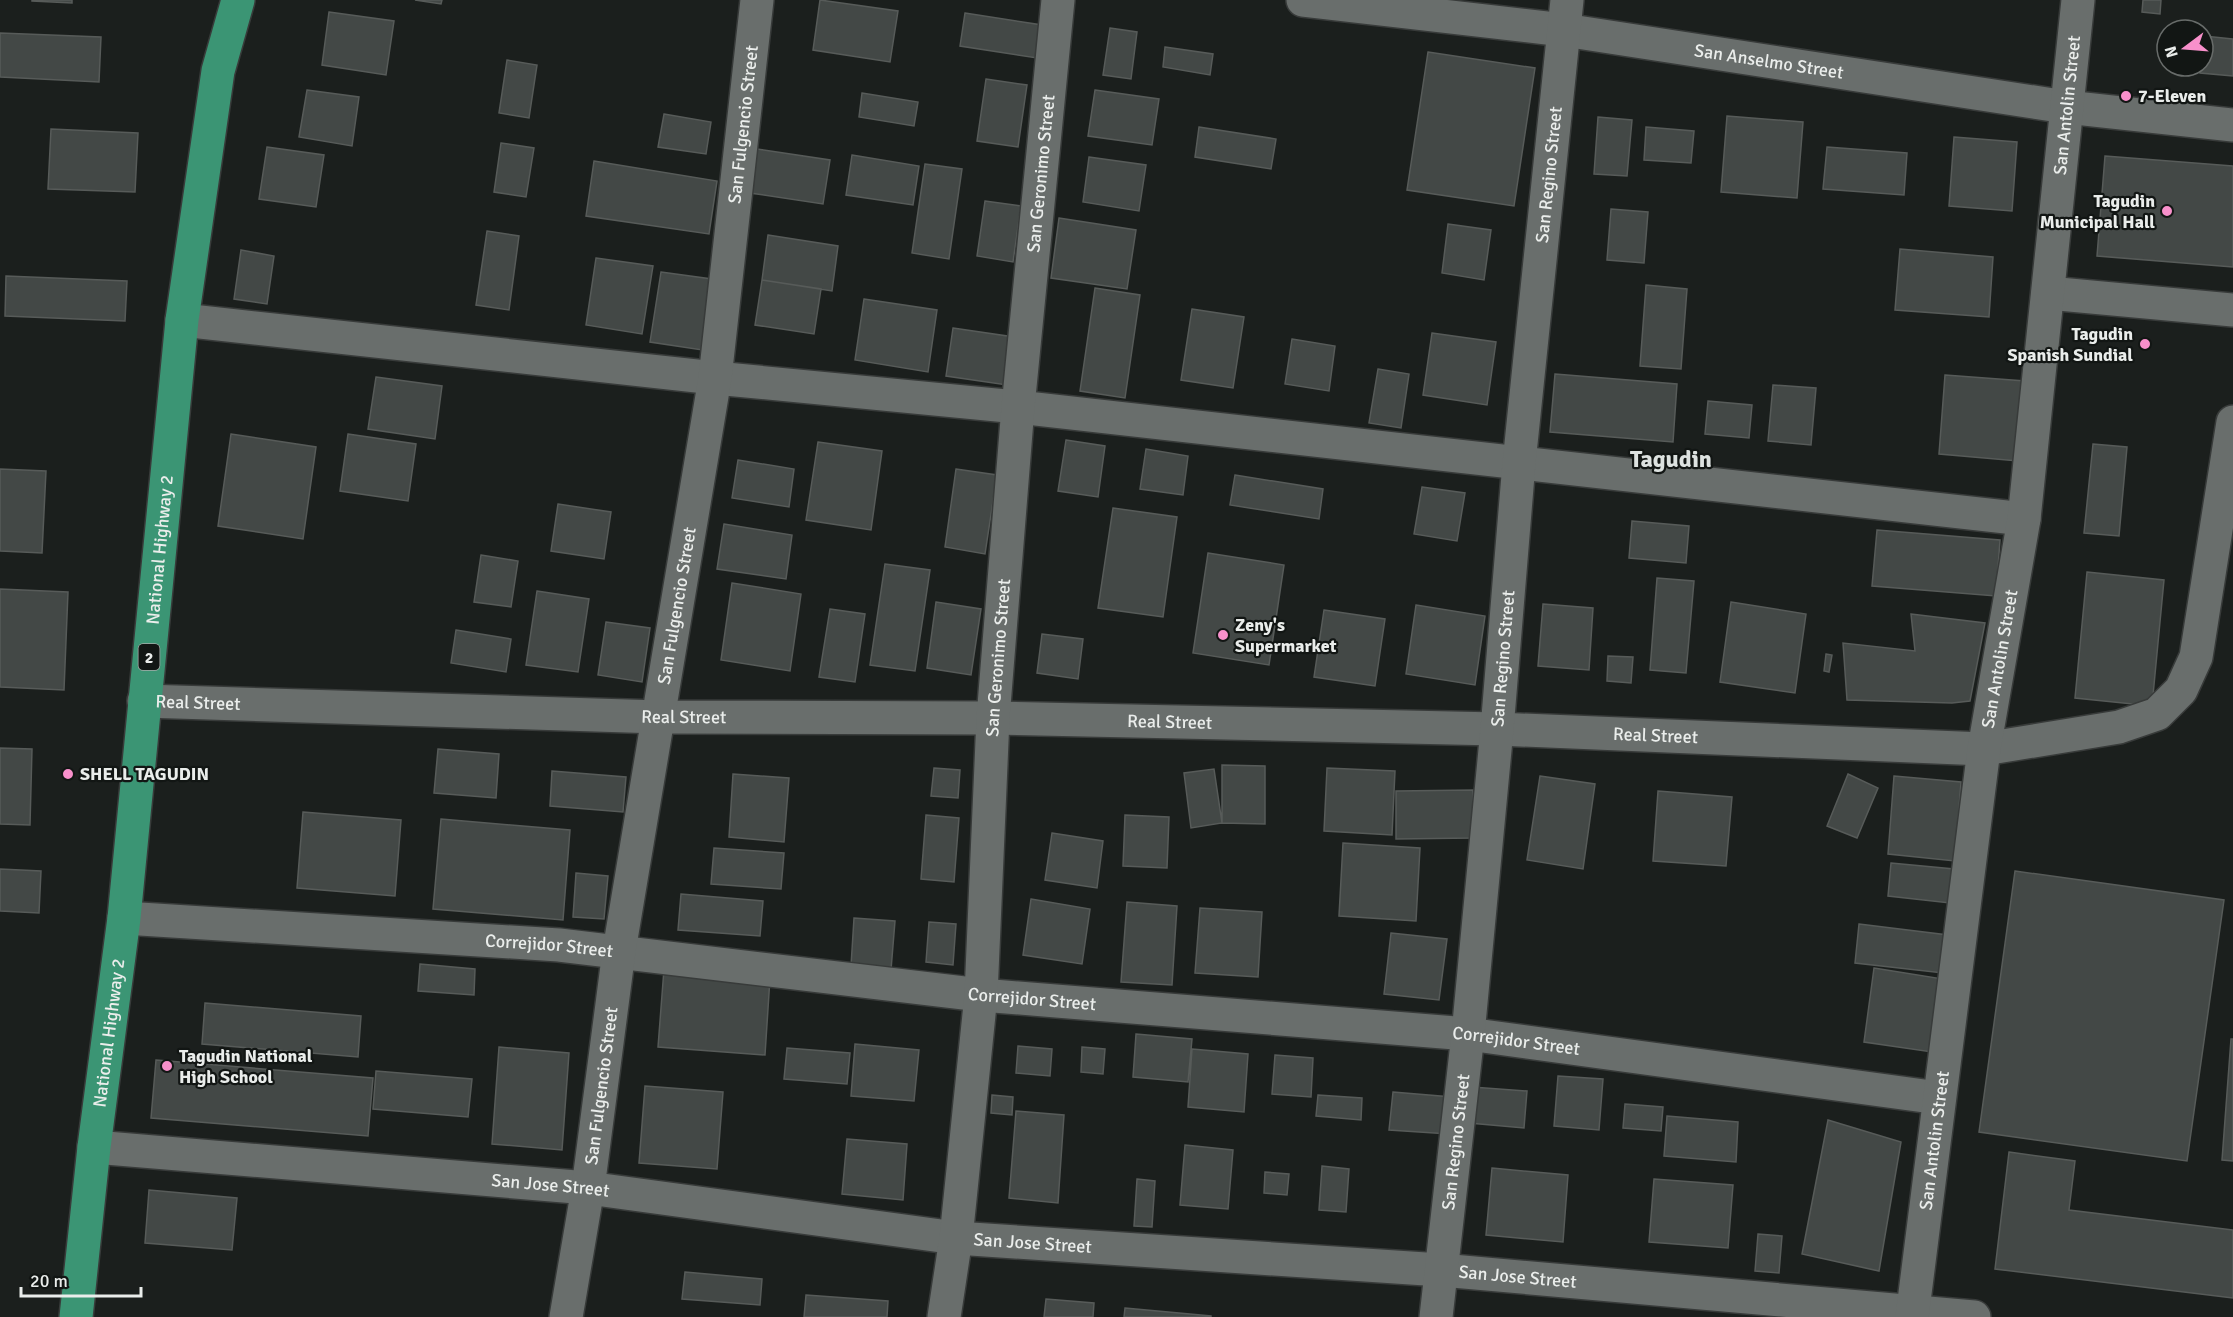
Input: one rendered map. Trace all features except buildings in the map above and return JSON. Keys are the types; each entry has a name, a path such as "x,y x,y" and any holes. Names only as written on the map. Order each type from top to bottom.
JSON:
{"highway":[{"name":"National Highway 2","path":"76,1317 94,1147 124,918 182,320 218,70 238,0"}],"street":[{"name":"San Fulgencio Street","path":"566,1317 588,1188 619,951 715,378 757,0"},
{"name":"San Geronimo Street","path":"944,1317 956,1238 981,995 993,718 1018,407 1058,0"},
{"name":"San Anselmo Street","path":"1303,0 1565,15 2066,107 2233,124"},
{"name":"San Antolin Street","path":"1912,1314 1984,749 2024,519 2079,0"},
{"name":"San Regino Street","path":"1436,1317 1468,1034 1519,463 1565,15"},
{"path":"2048,293 2233,310"},
{"path":"182,320 715,378 1018,407 2024,519"},
{"name":"Real Street","path":"144,701 659,717 993,718 1497,729 1984,749 2119,727 2157,714 2181,690 2196,657 2233,422"},
{"name":"Correjidor Street","path":"124,918 559,945 981,995 1468,1034 1939,1098"},
{"name":"San Jose Street","path":"94,1147 588,1188 956,1238 1441,1270 1912,1314 1974,1317"}],"place":[{"name":"7-Eleven","path":"2126,96"},
{"name":"Tagudin Municipal Hall","path":"2167,211"},
{"name":"Tagudin Spanish Sundial","path":"2145,344"},
{"name":"Zeny's Supermarket","path":"1223,635"},
{"name":"SHELL TAGUDIN","path":"68,774"},
{"name":"Tagudin National High School","path":"167,1066"}],"district":[{"name":"Tagudin","path":"1671,459"}]}
